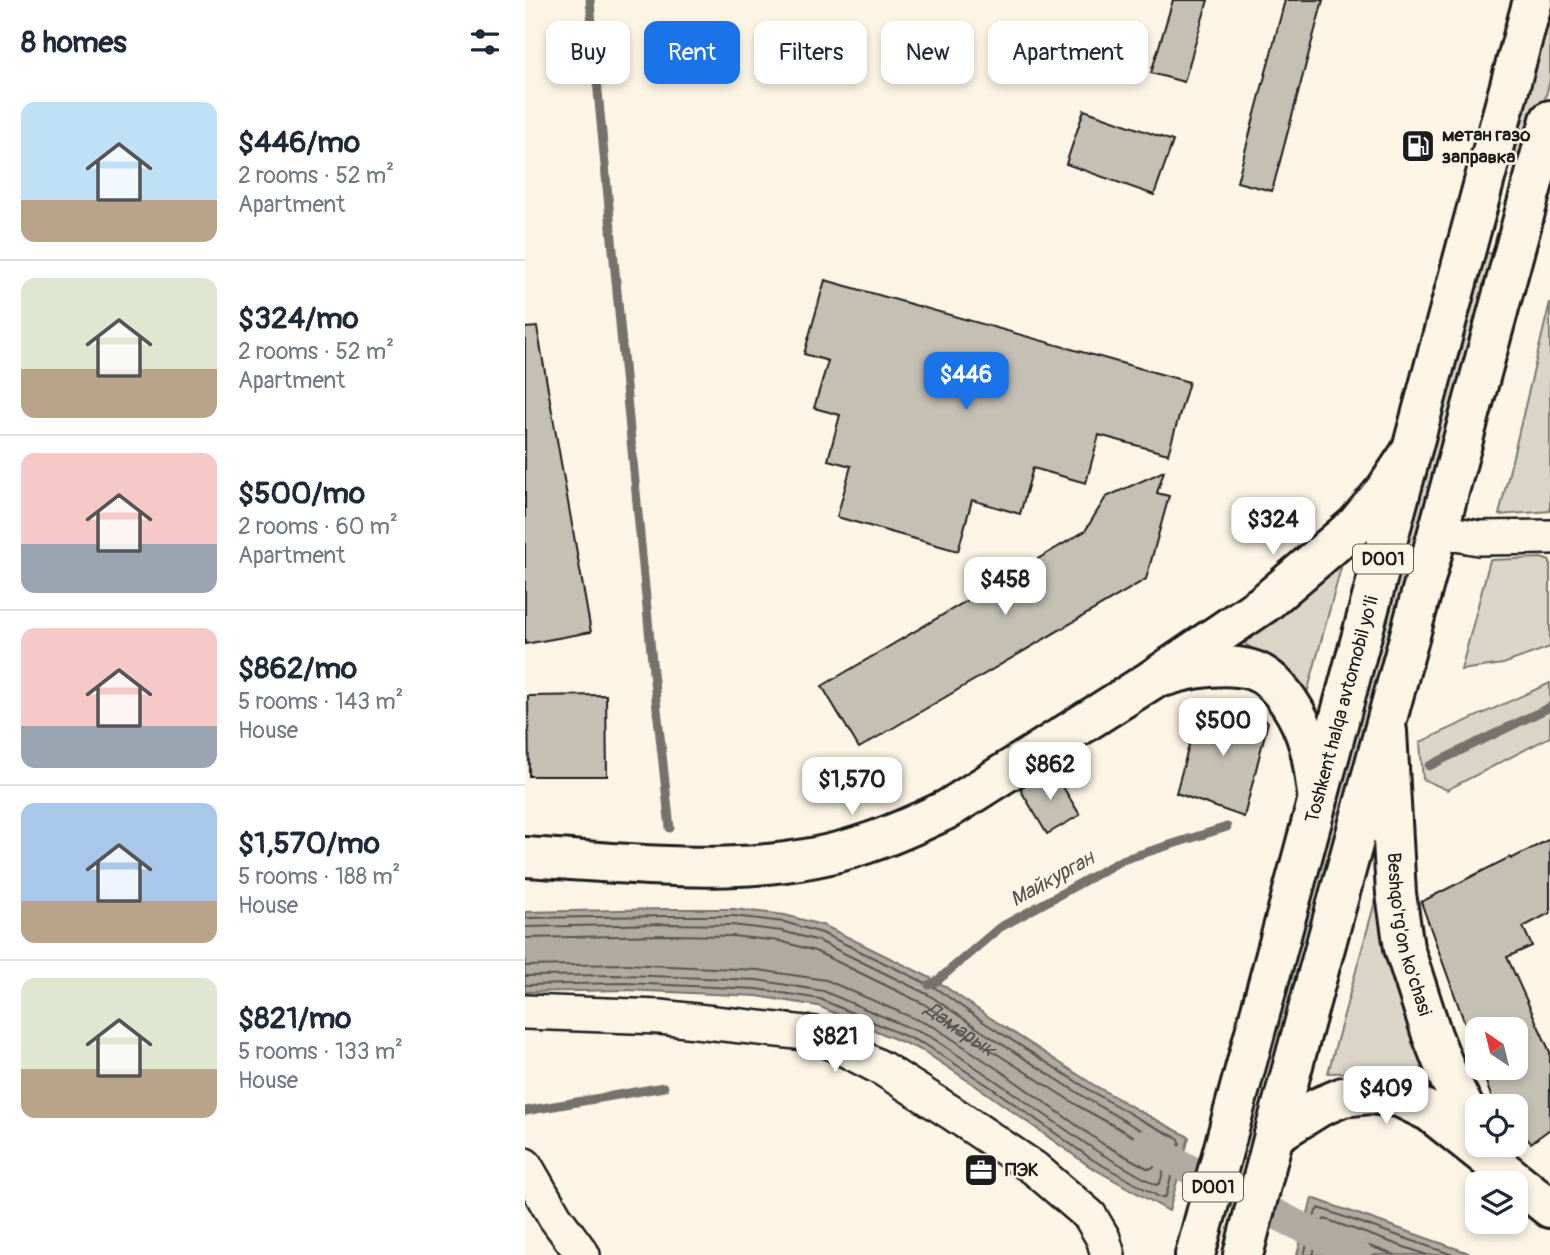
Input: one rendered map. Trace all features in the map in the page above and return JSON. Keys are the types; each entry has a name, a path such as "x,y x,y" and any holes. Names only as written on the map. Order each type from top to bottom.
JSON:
{"main road":[{"name":"Toshkent halqa avtomobil yo'li","path":"1195,1255 1533,0"},
{"name":"D001","path":"1243,1255 1549,126"},
{"path":"1477,208 1522,221"},
{"path":"525,857 712,867 779,862 863,845 919,823 948,809 1150,681 1265,603 1356,525 1413,448"},
{"path":"1150,681 1180,671 1210,667 1254,670 1266,678 1280,691 1303,726 1318,800"},
{"name":"Beshqo'rg'on ko'chasi","path":"1387,723 1396,894 1404,948 1436,1045 1465,1110"},
{"name":"Beshqo'rg'on ko'chasi","path":"1274,1135 1319,1107 1343,1097 1370,1094 1399,1097 1430,1112 1465,1135"},
{"name":"Beshqo'rg'on ko'chasi","path":"1495,1157 1550,1208"}],"street":[{"path":"1438,531 1479,538 1550,537"},
{"path":"525,1013 660,1017 815,1034 883,1069 1034,1168 1090,1216 1103,1238 1108,1255"},
{"path":"525,1165 555,1217 583,1255"}],"shaded area":[{"path":"1550,0 1550,80 1530,156 1509,151"},
{"path":"1482,251 1498,256 1283,1061 1267,1057"},
{"path":"1550,302 1550,511 1499,515"},
{"path":"1346,549 1306,697 1261,655 1244,643"},
{"path":"1541,558 1550,561 1550,647 1503,664 1461,670 1490,560"},
{"path":"1550,683 1550,737 1447,790 1423,779 1420,742"},
{"path":"1376,898 1391,967 1438,1096 1402,1078 1373,1072 1328,1073"}],"water":[{"path":"734,909 785,915 825,926 937,981 1094,1085 1189,1137 1169,1211 1089,1166 923,1051 818,1006 757,996 625,990 525,992 525,912"},
{"path":"1312,1198 1466,1252 1471,1255 1297,1255"}],"building":[{"path":"1173,0 1208,0 1184,82 1151,73"},
{"path":"1285,0 1323,0 1272,191 1237,182"},
{"path":"1084,110 1173,141 1154,195 1066,164"},
{"path":"825,280 1189,382 1168,454 1099,435 1086,483 1033,468 1020,514 972,500 958,551 837,517 851,466 828,460 840,415 814,408 828,361 804,354"},
{"path":"537,327 591,632 525,644 525,328"},
{"path":"1164,471 1157,493 1169,496 1146,579 859,748 822,686 1085,531 1106,497"},
{"path":"606,695 607,776 529,776 528,696"},
{"path":"1222,703 1254,712 1268,722 1244,817 1176,793 1197,716"},
{"path":"1052,769 1080,815 1047,834 1020,789"},
{"path":"1550,839 1550,913 1523,927 1532,946 1507,957 1550,1052 1550,1129 1531,1143 1528,1140 1528,1094 1490,1094 1485,1080 1528,1080 1528,1017 1465,1017 1465,1024 1421,902 1510,857 1511,859"}],"waterway":[{"path":"590,0 670,828"},
{"name":"Майкурган","path":"1429,766 1550,707"},
{"name":"Майкурган","path":"929,985 999,928 1122,860 1227,827"},
{"path":"525,1111 664,1087"},
{"name":"Дамарык","path":"1147,1144 1224,1188 1357,1255"}],"place":[{"name":"метан газо заправка","path":"1418,146"},
{"name":"ПЭК","path":"981,1170"}]}
